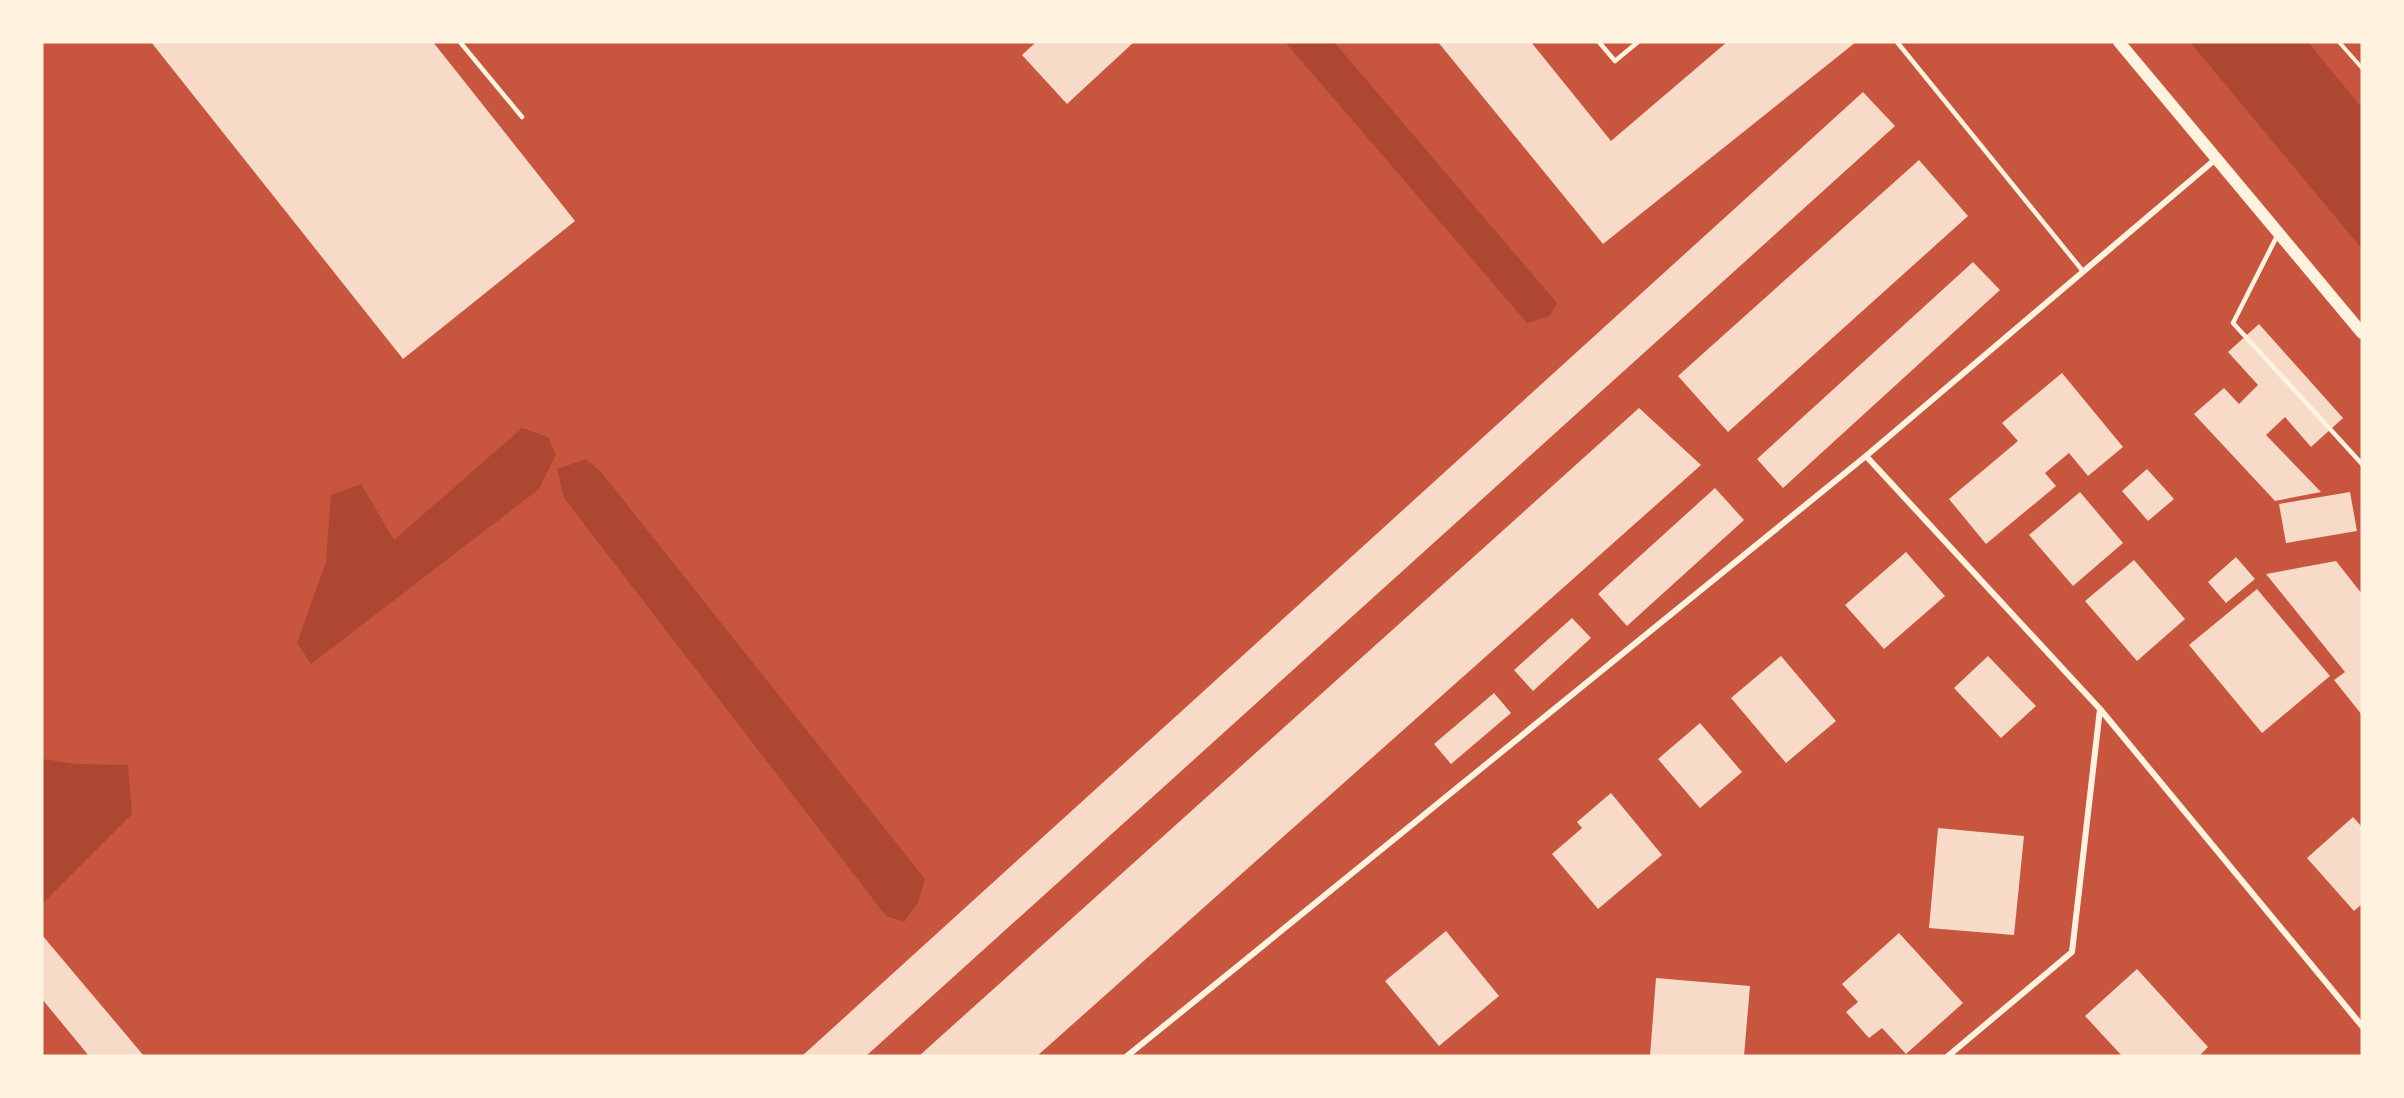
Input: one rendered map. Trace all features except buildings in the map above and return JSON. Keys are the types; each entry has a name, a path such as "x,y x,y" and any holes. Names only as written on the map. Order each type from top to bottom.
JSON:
{"main road":[{"path":"2119,42 2362,333"}],"street":[{"path":"1127,1056 1866,456 2082,270 2217,158"},
{"path":"1866,456 2100,709 2362,1026"},
{"path":"1948,1056 2072,952 2100,709"}],"lane":[{"path":"460,42 522,117"},
{"path":"1599,42 1615,61 1638,42"},
{"path":"1897,42 2082,270"},
{"path":"2278,233 2233,323 2362,464"}],"path":[{"path":"2340,42 2362,68"}],"shaded area":[{"path":"1285,42 1334,42 1557,303 1550,316 1527,323"},
{"path":"2190,42 2308,42 2362,108 2362,249"},
{"path":"522,428 548,437 556,455 539,489 311,664 297,643 326,562 331,495 361,484 394,540"},
{"path":"586,459 601,472 925,879 918,902 904,922 886,916 564,498 557,469"},
{"path":"42,759 76,764 128,765 132,814 42,904"}]}
